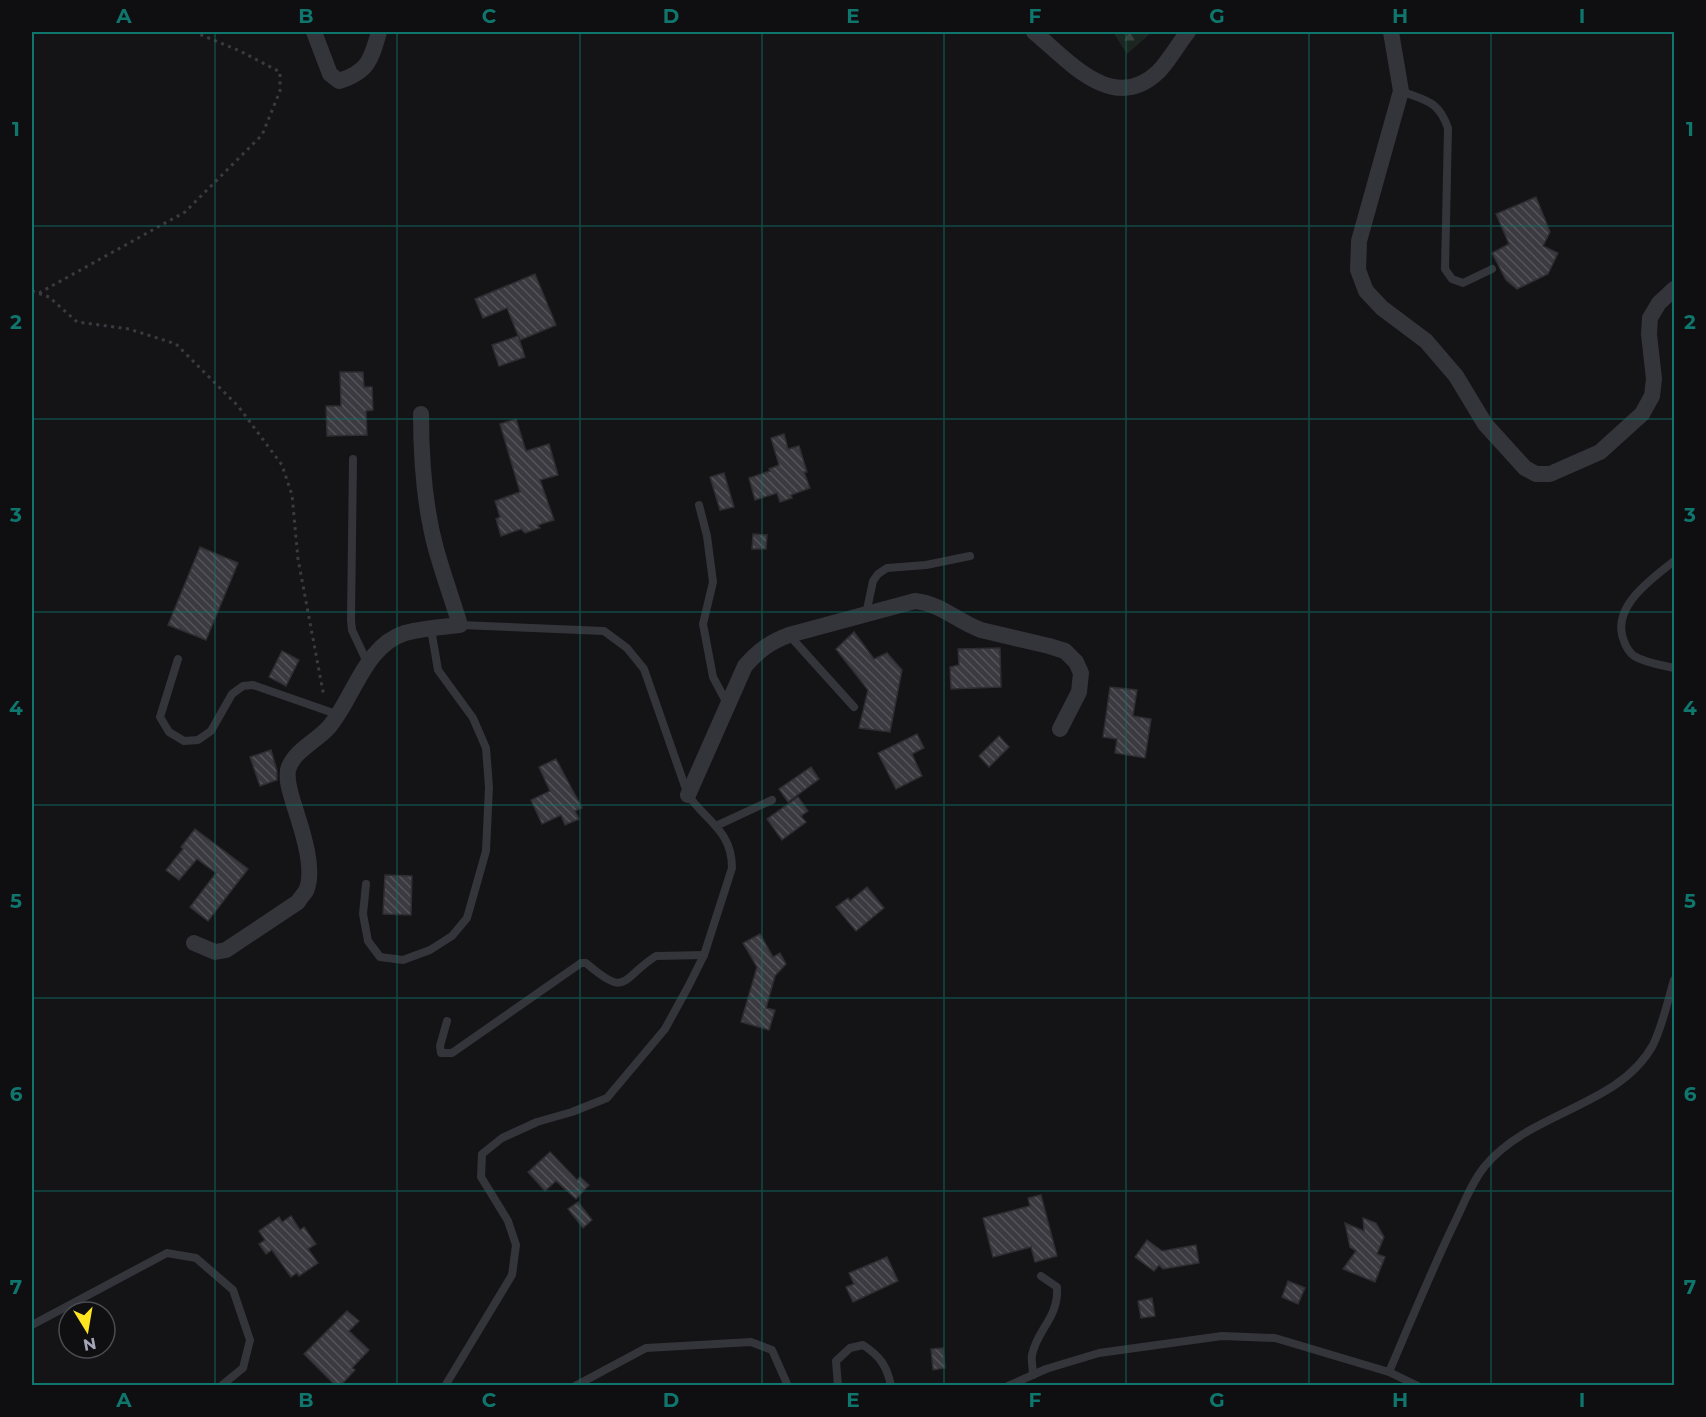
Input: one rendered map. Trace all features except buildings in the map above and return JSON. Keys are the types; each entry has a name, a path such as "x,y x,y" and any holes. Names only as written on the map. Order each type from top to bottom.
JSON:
{"street":[{"path":"314,32 330,74 339,81 364,70 379,32"},
{"path":"1034,32 1089,77 1104,86 1118,89 1140,85 1158,72 1188,32"},
{"path":"1391,32 1401,91 1359,241 1358,270 1366,291 1383,308 1426,341 1456,376 1485,424 1525,468 1536,474 1550,474 1600,452 1642,414 1652,396 1654,379 1649,334 1650,318 1659,303 1674,289"},
{"path":"194,943 215,952 226,950 298,902 306,891 309,875 304,835 288,787 288,771 293,758 321,736 332,712 367,662 388,642 404,633 460,624 436,547 421,455 421,414"},
{"path":"688,795 745,666 757,652 789,634 915,601 929,602 941,607 968,625 981,630 1065,651 1076,662 1081,673 1079,692 1060,729"}],"lane":[{"path":"1401,91 1432,103 1442,112 1448,128 1445,269 1452,279 1463,283 1492,269"},
{"path":"353,459 351,620 352,630 367,662"},
{"path":"699,506 707,536 713,582 703,624 713,677 729,706"},
{"path":"866,615 873,581 887,567 926,566 969,556"},
{"path":"1674,561 1633,598 1622,617 1620,633 1626,647 1633,655 1648,662 1674,668"},
{"path":"444,1386 512,1275 516,1245 508,1221 480,1177 482,1154 502,1138 537,1122 572,1112 607,1098 664,1029 704,955 732,868 732,853 726,839 716,826 699,811 688,795 644,669 627,648 604,632 460,624"},
{"path":"366,884 363,914 368,941 380,957 403,960 430,950 452,936 467,918 486,851 489,787 486,748 473,718 438,670 431,629"},
{"path":"789,634 854,707"},
{"path":"178,659 160,717 169,732 184,741 198,740 211,731 232,694 243,686 253,685 332,712"},
{"path":"716,826 772,800"},
{"path":"447,1021 440,1046 441,1053 447,1054 452,1053 581,963 586,963 608,981 618,984 627,981 656,956 704,955"},
{"path":"1389,1372 1469,1192 1485,1166 1508,1144 1535,1126 1612,1088 1635,1069 1653,1044 1674,980"},
{"path":"32,1325 167,1253 196,1258 232,1290 250,1340 243,1368 221,1386"},
{"path":"1033,1375 1032,1354 1054,1312 1058,1297 1057,1287 1041,1276"},
{"path":"1008,1386 1033,1375 1099,1353 1222,1336 1275,1338 1389,1372 1418,1386"},
{"path":"575,1386 646,1348 733,1342 751,1342 772,1350 788,1386"},
{"path":"838,1386 836,1361 850,1348 863,1345 877,1355 888,1370 891,1386"}],"path":[{"path":"39,293 185,212 262,135 280,92 280,72 240,51 194,32"},
{"path":"32,291 49,297 77,322 129,328 176,344 238,406 282,465 292,495 297,559 325,702 332,712"}],"green space":[{"path":"1113,32 1152,32 1127,54"}]}
